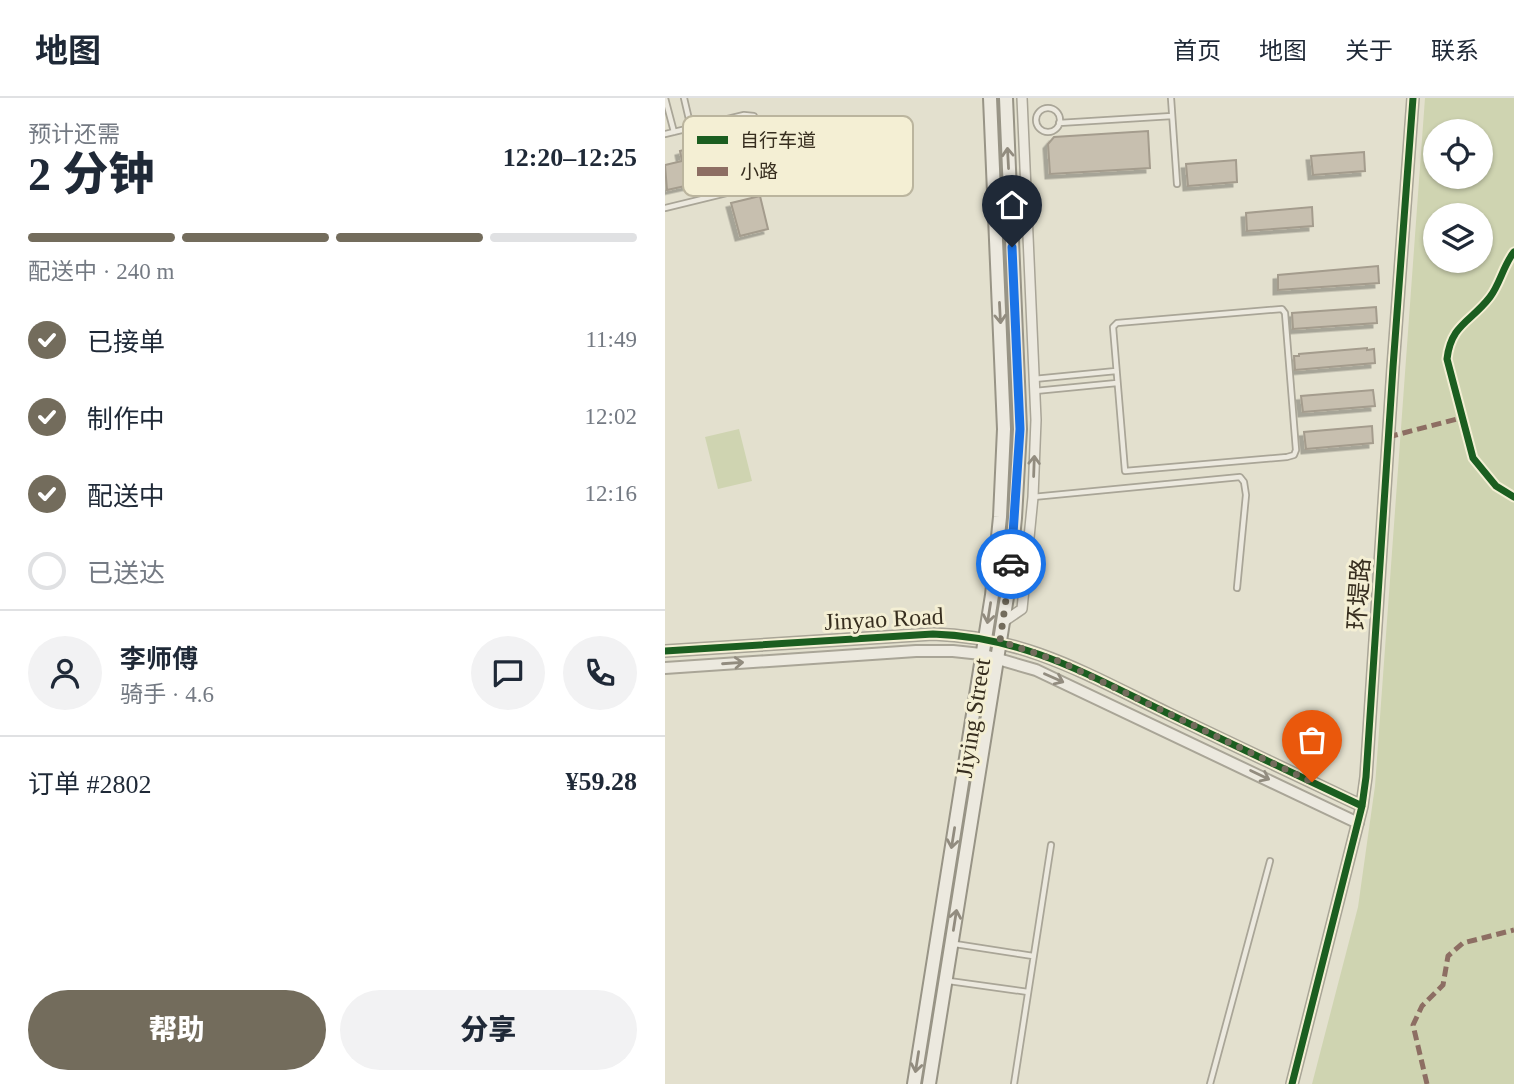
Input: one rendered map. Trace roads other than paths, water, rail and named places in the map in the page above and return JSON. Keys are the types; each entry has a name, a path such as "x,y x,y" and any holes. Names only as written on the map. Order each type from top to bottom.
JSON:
{"main road":[{"name":"Jiying Street","path":"914,1084 983,654 1000,517 1004,429 991,98"},
{"name":"Jiying Street","path":"929,1084 1003,622 1015,518 1020,429 1006,98"}],"street":[{"path":"1003,622 1021,609 1033,497 1036,421 1022,98"},
{"name":"环堤路","path":"1292,1084 1362,806 1372,708 1392,379 1413,98"},
{"name":"Jinyao Road","path":"665,651 933,634 1000,641 1061,662 1362,806"},
{"name":"Jinyao Road","path":"665,668 916,652 953,651 997,657 1054,677 1358,822"}],"lane":[{"path":"665,98 674,132"},
{"path":"684,98 688,116"},
{"path":"1171,98 1177,184"},
{"path":"1049,108 1056,112 1059,123 1055,130 1047,132 1039,128 1036,121 1039,113 1049,108"},
{"path":"1059,123 1172,116"},
{"path":"1023,121 1036,121"},
{"path":"665,134 683,130"},
{"path":"665,208 714,196"},
{"path":"1282,309 1285,313 1296,450 1294,455 1287,457 1125,471 1117,383 1112,327 1117,323 1282,309"},
{"path":"1034,379 1116,371"},
{"path":"1035,391 1117,383"},
{"path":"1033,497 1240,477 1244,482 1246,495 1237,589"},
{"path":"1014,1084 1051,845"},
{"path":"1210,1084 1270,861"},
{"path":"951,943 1033,956"},
{"path":"945,980 1028,992"}]}
